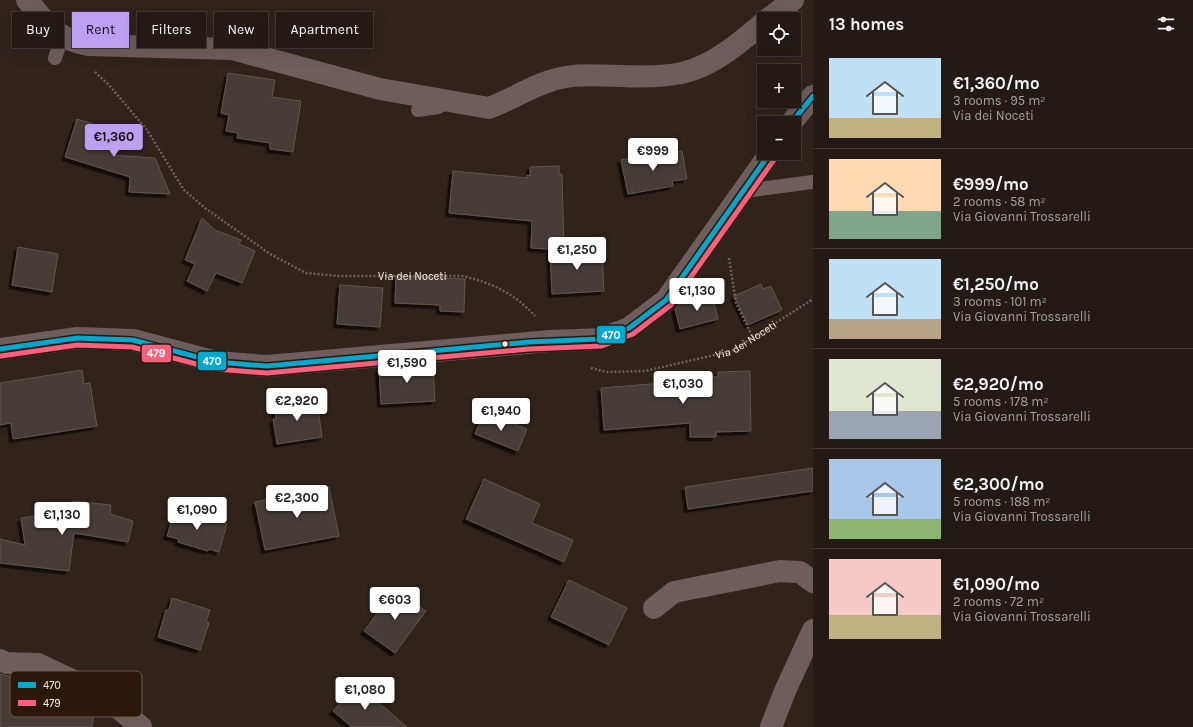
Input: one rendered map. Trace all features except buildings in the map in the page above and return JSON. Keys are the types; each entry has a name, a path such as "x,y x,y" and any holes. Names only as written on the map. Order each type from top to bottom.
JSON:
{"street":[{"path":"27,0 37,12"},
{"path":"777,12 792,0"},
{"path":"64,38 72,42 88,45 232,49 380,89 489,108 539,85 562,78 581,76 652,77 683,73 712,60 747,37 757,28"},
{"path":"797,116 813,96"},
{"path":"0,349 77,338 133,340 216,362 267,366 550,341 600,339 629,328 666,300 765,160"},
{"path":"654,608 674,592 780,571 800,572 813,582"},
{"path":"771,727 785,691 813,630"},
{"path":"0,660 7,663 38,664 53,671"},
{"path":"129,717 141,727"}],"lane":[{"path":"55,58 58,48"},
{"path":"418,110 438,107 448,101"},
{"path":"744,191 813,182"}],"path":[{"name":"Via dei Noceti","path":"94,71 109,85 148,130 184,190 205,208 270,254 306,273 339,276 462,276 478,280 504,291 518,299 540,321"},
{"path":"724,220 736,303 753,338"},
{"name":"Via dei Noceti","path":"590,367 606,372 645,371 732,351 813,299"}],"transit line":[{"name":"470","path":"797,116 813,96"},
{"name":"470","path":"0,349 77,338 133,340 216,362 267,366 529,342 600,339 629,328 666,300 765,160"},
{"name":"479","path":"1,356 77,345 132,347 215,369 267,373 529,349 602,346 633,334 671,305 774,160"}]}
